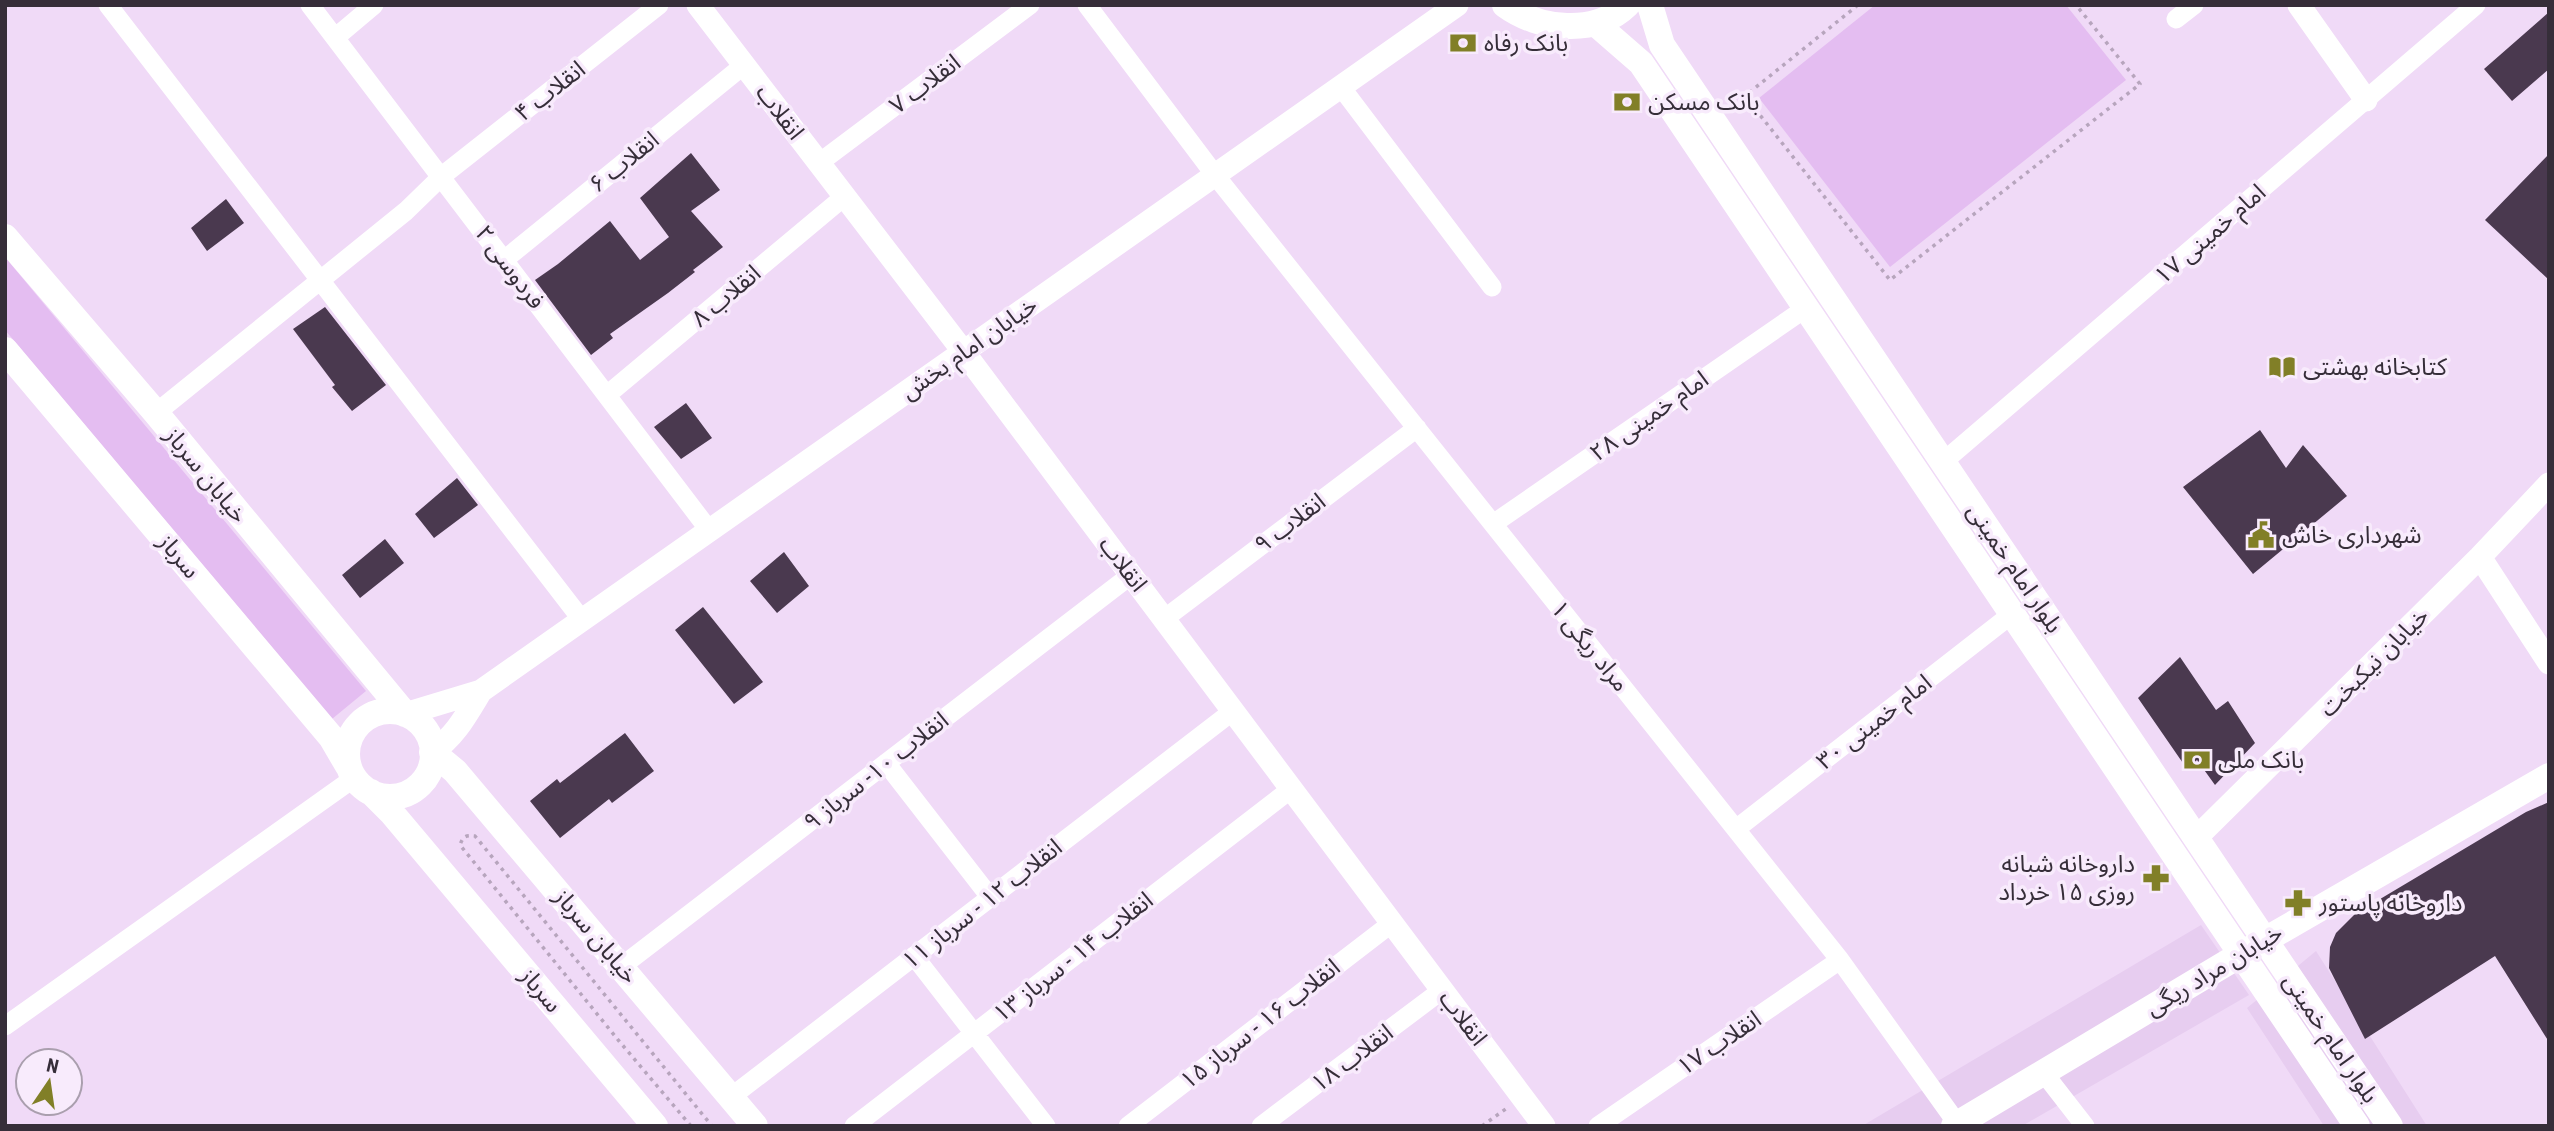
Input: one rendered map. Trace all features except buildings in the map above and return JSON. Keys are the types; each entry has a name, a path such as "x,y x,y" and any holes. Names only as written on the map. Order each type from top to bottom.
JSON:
{"main road":[{"path":"1505,5 1534,22 1564,27 1595,23 1627,5"},
{"name":"بلوار امام خمینی","path":"1650,5 1662,45 2390,1126"},
{"name":"بلوار امام خمینی","path":"1595,23 1641,62 2357,1126"},
{"name":"خیابان سرباز","path":"5,237 156,413 405,714"},
{"name":"سرباز","path":"5,350 331,737 358,778 391,812 655,1126"},
{"path":"378,712 405,714 417,721 426,731 432,752 428,774 413,789 392,797 358,778 346,752 356,727 366,718 378,712"},
{"name":"خیابان سرباز","path":"432,752 455,771 755,1126"},
{"name":"خیابان مراد ریگی","path":"1957,1125 2241,954 2549,776"}],"street":[{"path":"108,5 582,620"},
{"name":"فردوسی ۲","path":"310,5 709,530"},
{"path":"336,37 373,5"},
{"name":"انقلاب ۴","path":"156,413 406,211 442,176 659,5"},
{"name":"انقلاب","path":"698,5 963,351 1544,1126"},
{"name":"انقلاب ۷","path":"819,163 1030,5"},
{"name":"مراد ریگی ۱","path":"1087,5 1215,175 1840,960 1957,1125"},
{"name":"خیابان امام بخش","path":"481,691 1457,5"},
{"path":"2176,19 2194,5"},
{"path":"2299,5 2366,100"},
{"name":"امام خمینی ۱۷","path":"1943,463 2476,5"},
{"name":"انقلاب ۶","path":"504,260 744,65"},
{"path":"1341,87 1492,287"},
{"name":"انقلاب ۸","path":"607,395 845,196"},
{"name":"امام خمینی ۲۸","path":"1493,524 1806,308"},
{"name":"انقلاب ۹","path":"1164,619 1417,428"},
{"name":"خیابان نیکبخت","path":"2196,838 2480,557 2549,484"},
{"path":"2480,557 2549,663"},
{"name":"انقلاب ۱۰- سرباز ۹","path":"622,966 1131,575"},
{"name":"امام خمینی ۳۰","path":"1736,829 2012,614"},
{"path":"405,714 481,691"},
{"path":"432,752 456,731 481,691"},
{"name":"انقلاب ۱۲ - سرباز ۱۱","path":"731,1097 1233,710"},
{"path":"886,763 990,897"},
{"path":"5,1026 358,778"},
{"name":"انقلاب ۱۴ - سرباز ۱۳","path":"854,1126 1292,789"},
{"name":"انقلاب ۱۶ - سرباز ۱۵","path":"1128,1126 1392,923"},
{"path":"914,956 1045,1126"},
{"name":"انقلاب ۱۷","path":"1598,1126 1840,960"},
{"name":"انقلاب ۱۸","path":"1261,1126 1443,990"},
{"path":"2043,1072 2085,1126"}],"path":[{"path":"1858,5 1745,96 1890,279 2140,84 2076,5"},
{"path":"691,1126 460,845 463,837 475,836 712,1126"},
{"path":"1482,1126 1523,1097"}],"shaded area":[{"path":"1875,5 2066,5 2126,80 1890,267 1759,98"},
{"path":"5,257 366,691 332,719 5,330"},
{"path":"2201,925 2249,995 2022,1126 1862,1126"},
{"path":"2316,951 2427,1126 2324,1126 2247,1008"}],"place":[{"name":"بانک رفاه","path":"1463,43"},
{"name":"بانک مسکن","path":"1627,102"},
{"name":"کتابخانه بهشتی","path":"2282,367"},
{"name":"شهرداری خاش","path":"2261,535"},
{"name":"بانک ملی","path":"2197,760"},
{"name":"داروخانه شبانه روزی ۱۵ خرداد","path":"2156,878"},
{"name":"داروخانه پاستور","path":"2298,903"}]}
